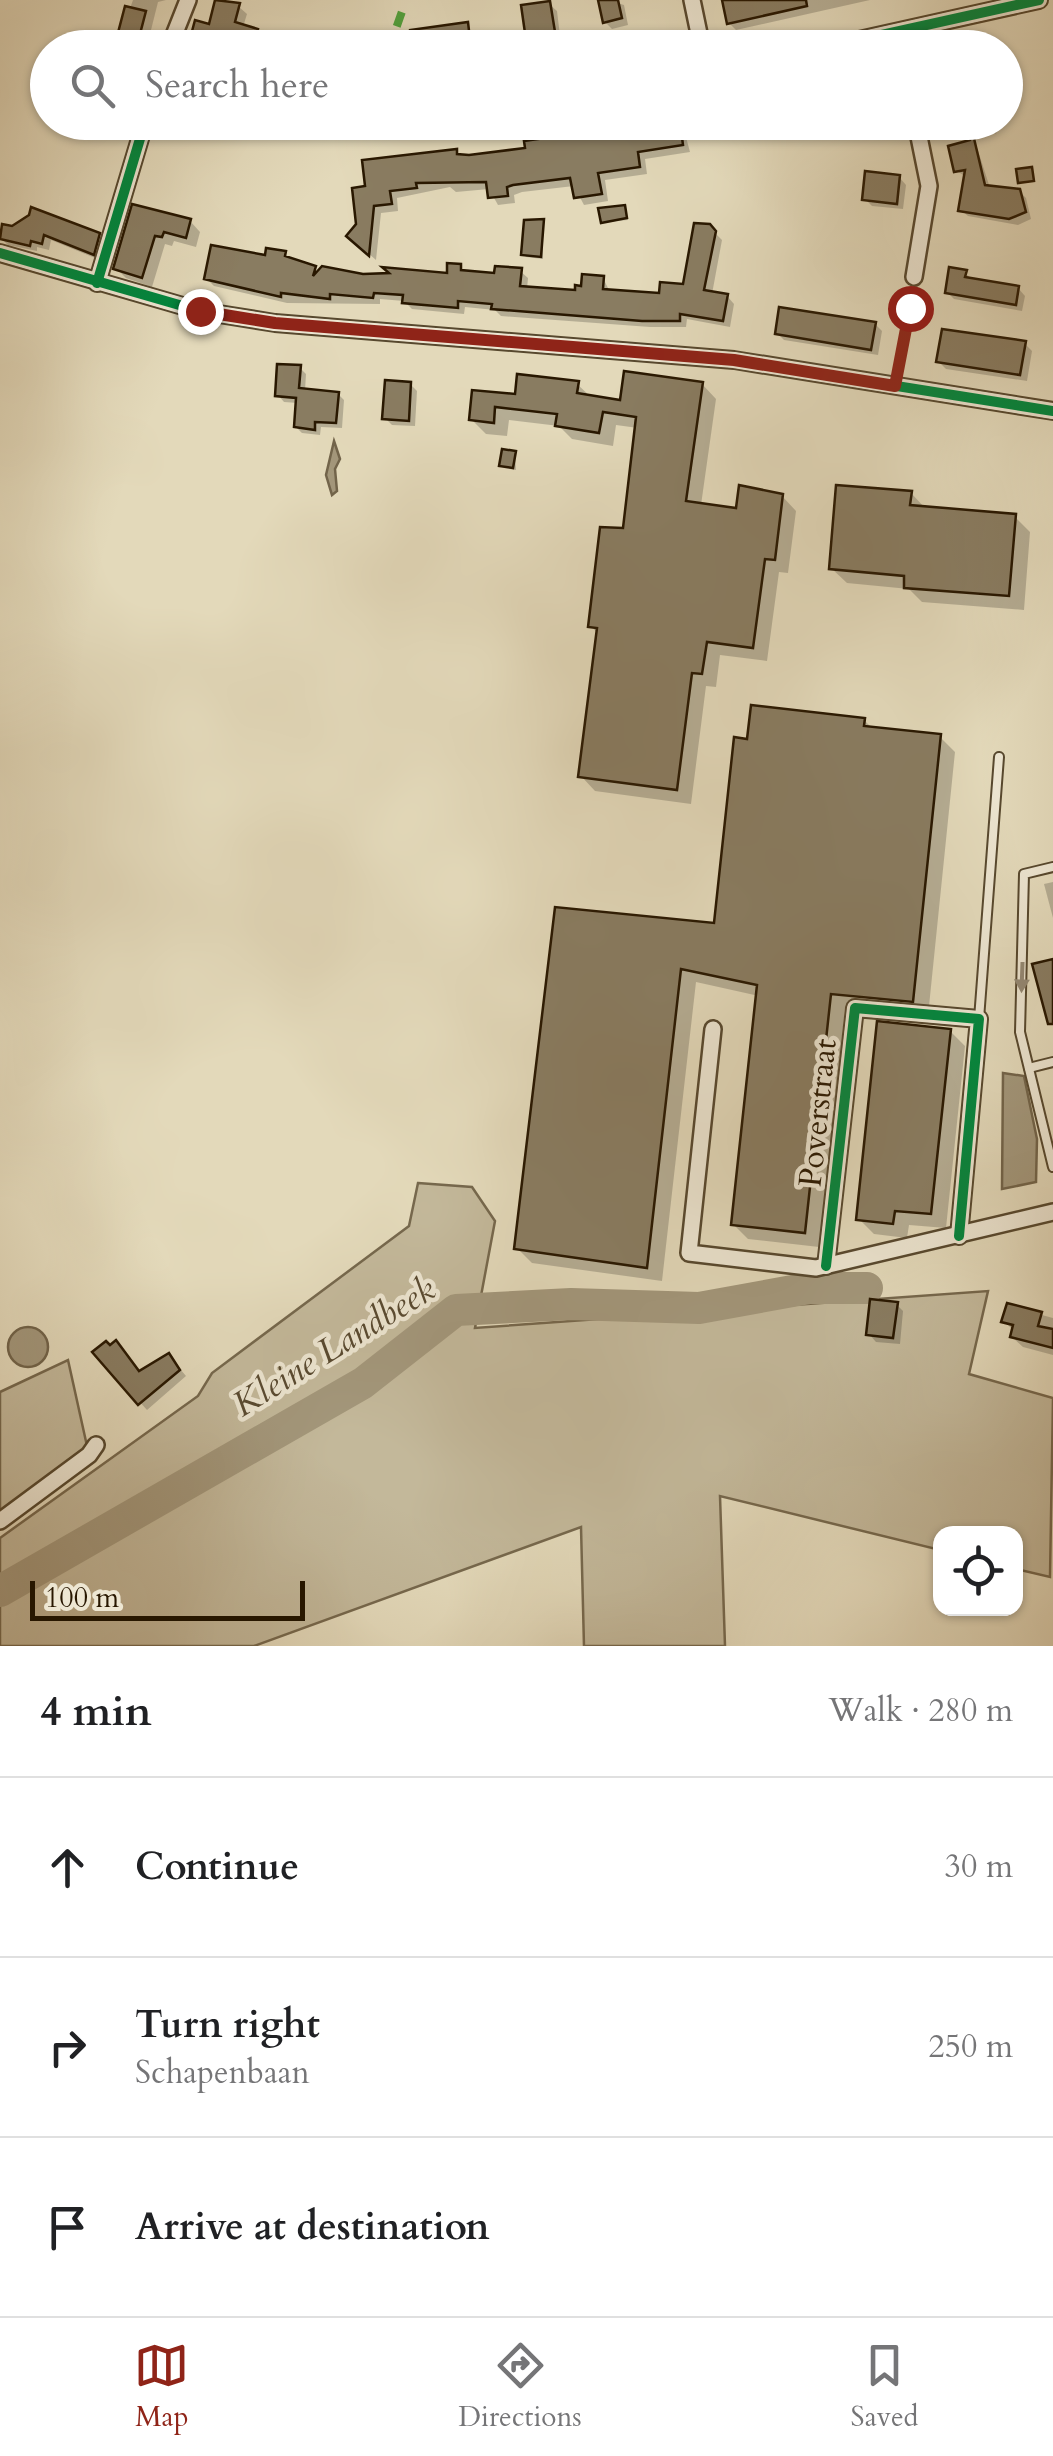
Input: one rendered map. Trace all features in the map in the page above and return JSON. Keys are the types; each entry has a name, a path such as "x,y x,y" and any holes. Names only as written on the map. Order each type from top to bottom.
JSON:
{"street":[{"path":"176,30 188,0"},
{"path":"692,0 698,30"},
{"path":"933,30 1039,0"},
{"path":"97,283 140,140"},
{"path":"914,277 929,186 920,140"},
{"path":"0,253 200,311 275,323 734,360 1053,411"},
{"name":"Poverstraat","path":"826,1266 855,1008 979,1019"},
{"path":"959,1236 979,1019"},
{"path":"713,1029 689,1254 826,1266 1053,1212"},
{"path":"0,1521 96,1445"}],"lane":[{"path":"979,1019 999,757"},
{"path":"1053,866 1024,874 1020,1032 1053,1167"},
{"path":"1029,1068 1053,1062"}],"path":[{"path":"895,386 914,277"}],"shaded area":[{"path":"334,441 340,459 335,469 337,491 332,495 326,475"},
{"path":"1003,1073 1024,1076 1037,1139 1036,1182 1002,1189"},
{"path":"418,1183 472,1187 495,1221 475,1328 988,1291 969,1374 1053,1398 1050,1577 1023,1571 1023,1526 933,1526 933,1548 720,1496 725,1646 584,1646 581,1527 254,1646 0,1646 0,1538 198,1396 212,1373 409,1226"},
{"path":"28,1327 42,1333 48,1347 42,1361 28,1367 14,1361 8,1347 14,1333"},
{"path":"68,1360 87,1446 0,1514 0,1392"}],"building":[{"path":"215,0 240,3 235,22 258,29 192,30 195,20 209,24"},
{"path":"598,0 618,0 622,18 603,23"},
{"path":"722,0 806,0 807,6 727,24"},
{"path":"550,1 555,30 525,30 521,5"},
{"path":"125,6 146,11 141,30 119,30"},
{"path":"468,22 469,30 410,30"},
{"path":"682,140 683,145 638,152 640,167 598,173 602,194 574,198 570,178 513,185 507,187 508,196 488,198 486,182 416,183 417,188 390,191 392,204 374,206 369,256 346,236 356,224 352,188 365,186 362,160 457,149 457,154 469,155 525,148 524,141"},
{"path":"974,140 985,185 1020,189 1026,212 1009,219 958,211 965,170 954,172 948,146"},
{"path":"1032,167 1034,181 1018,183 1016,169"},
{"path":"865,171 900,175 897,204 862,200"},
{"path":"132,204 191,219 186,238 164,232 162,237 155,236 142,278 113,269"},
{"path":"625,205 627,218 601,223 598,208"},
{"path":"31,207 100,233 94,255 44,235 42,244 31,241 30,246 0,239 2,224 12,226 29,215"},
{"path":"544,219 541,257 521,255 524,220"},
{"path":"694,223 710,224 716,231 704,290 728,294 723,321 680,314 680,321 642,321 491,309 492,304 458,301 458,308 402,303 403,295 374,293 373,298 330,294 330,299 281,293 281,297 204,279 211,245 265,255 266,248 286,251 285,256 316,266 313,276 322,266 363,274 389,273 382,267 447,273 447,263 461,264 461,270 494,273 495,266 522,268 520,286 575,290 575,285 581,286 582,274 604,276 603,289 659,293 660,282 683,284"},
{"path":"949,267 967,270 965,277 1019,286 1016,305 945,293"},
{"path":"779,307 876,322 871,350 775,334"},
{"path":"942,329 1026,341 1020,375 936,362"},
{"path":"277,364 301,365 299,388 339,392 336,423 315,422 315,430 294,427 296,398 275,396"},
{"path":"624,371 703,382 686,501 736,508 739,485 783,494 775,560 765,559 753,648 707,642 702,674 692,673 677,790 578,777 597,628 588,627 600,527 623,528 636,417 603,412 599,433 555,426 557,414 495,407 494,423 469,420 472,390 515,394 517,374 579,381 577,393 620,400"},
{"path":"385,380 411,382 409,421 382,419"},
{"path":"502,449 516,451 513,468 499,466"},
{"path":"836,485 912,491 910,505 1016,514 1009,596 904,588 904,576 829,569"},
{"path":"751,705 865,718 864,726 941,734 913,1002 831,994 805,1233 731,1225 757,985 681,969 647,1268 514,1249 555,907 714,923 734,737 747,739"},
{"path":"1053,959 1053,1024 1048,1024 1032,964"},
{"path":"877,1021 951,1029 931,1214 895,1211 893,1224 856,1220"},
{"path":"870,1299 898,1302 893,1338 866,1335"},
{"path":"1007,1303 1042,1312 1038,1326 1053,1329 1053,1348 1010,1337 1013,1325 1001,1322"},
{"path":"116,1340 139,1371 169,1353 180,1370 138,1405 92,1352 106,1341 110,1345"}],"waterway":[{"name":"Kleine Landbeek","path":"0,1591 363,1383 456,1310 571,1304 699,1308 809,1288 867,1288"}],"marked path":[{"path":"395,30 404,6"}],"cycle path":[{"path":"904,30 1039,0"},
{"path":"97,283 140,140"},
{"path":"0,253 200,311 275,323 734,360 1053,411"},
{"path":"826,1266 855,1008 979,1019 959,1236"}],"route":[{"path":"200,311 275,323 734,360 895,386 910,308"}]}
